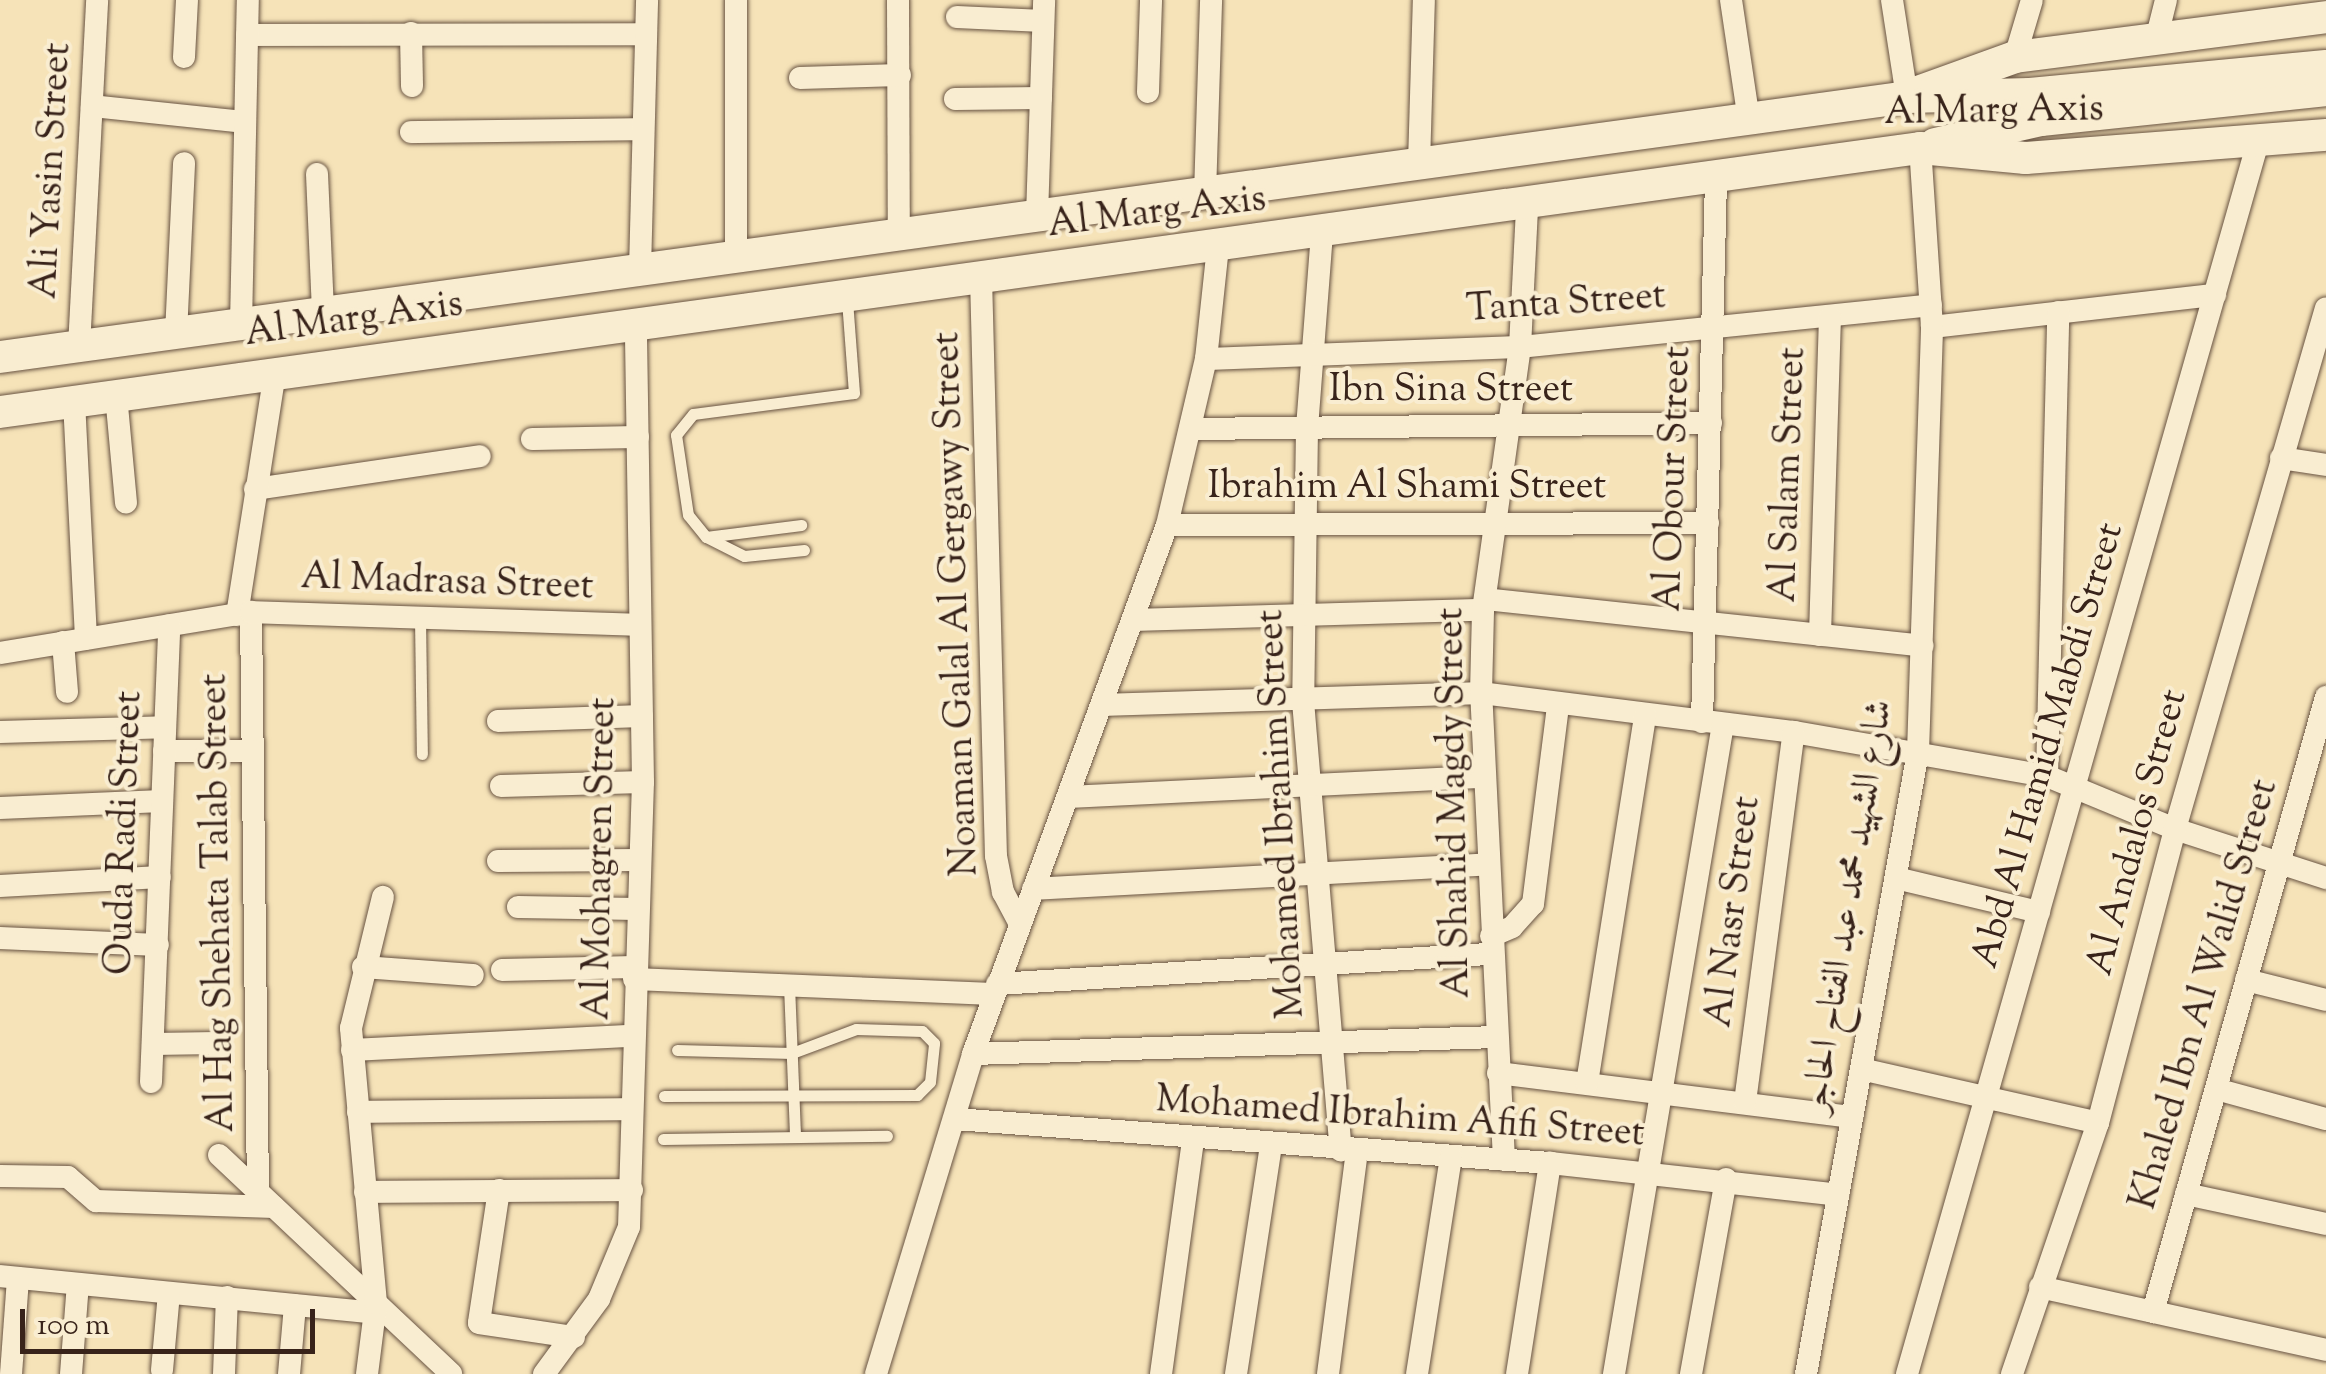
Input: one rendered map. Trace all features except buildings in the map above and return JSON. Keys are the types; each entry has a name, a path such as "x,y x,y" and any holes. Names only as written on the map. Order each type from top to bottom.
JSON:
{"main road":[{"path":"1907,97 2015,56 2326,17"},
{"path":"1920,148 2071,103 2326,66"},
{"path":"1907,97 2071,103 2326,90"},
{"name":"Al Marg Axis","path":"0,357 1907,97"},
{"name":"Al Marg Axis","path":"0,412 636,322 1528,207 1920,148 2026,158 2326,135"},
{"path":"323,314 328,365"}],"street":[{"name":"Ali Yasin Street","path":"80,346 98,0"},
{"path":"184,57 187,0"},
{"path":"241,325 248,0"},
{"path":"640,270 647,0"},
{"path":"736,0 736,257"},
{"path":"898,0 899,235"},
{"path":"1148,92 1151,0"},
{"path":"1205,194 1211,0"},
{"path":"1419,164 1424,0"},
{"path":"1731,0 1749,120"},
{"path":"1892,0 1907,97"},
{"path":"2015,56 2032,0"},
{"path":"2157,36 2166,0"},
{"path":"956,17 1043,11 1036,216"},
{"path":"410,34 412,86"},
{"path":"247,35 646,34"},
{"path":"800,78 900,75"},
{"path":"955,100 1041,98"},
{"path":"92,106 244,122"},
{"path":"411,132 642,128"},
{"name":"Abd Al Hamid Mabdi Street","path":"1907,1374 2259,138"},
{"name":"شارع الشهيد محمد عبد الفتاح الحاجر","path":"1806,1374 1918,752 1931,316 1920,148"},
{"path":"176,334 184,163"},
{"path":"317,174 323,314"},
{"name":"Al Obour Street","path":"1614,1374 1661,1092 1712,723 1706,623 1716,178"},
{"name":"Al Shahid Magdy Street","path":"1504,1160 1481,694 1484,605 1520,346 1528,207"},
{"name":"Mohamed Ibrahim Street","path":"1322,233 1307,428 1303,701 1332,1042 1349,1150 1328,1374"},
{"name":"Noaman Galal Al Gergawy Street","path":"876,1374 995,989 1136,620 1167,525 1206,359 1218,247"},
{"name":"Noaman Galal Al Gergawy Street","path":"981,277 996,856 1003,892 1020,924"},
{"name":"Tanta Street","path":"1206,359 1520,346 1830,317 2058,312 2215,295"},
{"name":"Al Andalos Street","path":"2012,1374 2098,1123 2174,830 2326,308"},
{"path":"2047,776 2058,312"},
{"name":"Al Salam Street","path":"1820,635 1830,317"},
{"name":"Al Mohagren Street","path":"544,1374 574,1336 616,1264 630,1227 632,1036 643,782 636,322"},
{"name":"Al Hag Shehata Talab Street","path":"266,1200 253,751 244,614 256,489 274,372"},
{"path":"116,395 126,502"},
{"path":"67,692 74,640 74,401"},
{"name":"Ibn Sina Street","path":"1192,429 1711,423"},
{"path":"532,439 638,437"},
{"path":"256,489 480,456"},
{"path":"2281,458 2326,465"},
{"name":"Ibrahim Al Shami Street","path":"1167,525 1708,524"},
{"path":"1136,620 1484,605 1922,646"},
{"name":"Al Madrasa Street","path":"0,653 244,614 640,625"},
{"name":"Ouda Radi Street","path":"151,1082 169,624"},
{"path":"1104,705 1481,694 1794,732 2047,776 2174,830 2278,866 2326,878"},
{"name":"Khaled Ibn Al Walid Street","path":"2153,1312 2326,697"},
{"path":"502,970 634,973 789,985 995,989 1325,964 1492,945 1533,904 1558,706"},
{"path":"498,721 642,716"},
{"path":"1587,1083 1645,716"},
{"path":"0,732 164,727"},
{"name":"Al Nasr Street","path":"1745,1102 1794,732"},
{"path":"164,752 253,751"},
{"path":"1069,798 1484,777"},
{"path":"501,786 643,782"},
{"path":"0,808 162,801"},
{"path":"498,861 639,860"},
{"path":"1033,889 1318,877 1488,864"},
{"path":"0,886 160,877"},
{"path":"1896,878 2039,912"},
{"path":"367,1374 375,1308 352,1050 353,1005 383,897"},
{"path":"518,906 637,909"},
{"path":"0,938 158,945"},
{"path":"363,967 473,975"},
{"path":"2246,980 2326,1000"},
{"path":"352,1050 632,1036"},
{"path":"973,1054 1496,1037"},
{"path":"153,1044 216,1042"},
{"path":"1861,1069 2098,1123"},
{"path":"1498,1073 1852,1117"},
{"path":"2216,1089 2326,1118"},
{"path":"358,1112 632,1109"},
{"name":"Mohamed Ibrahim Afifi Street","path":"955,1119 1648,1172 1838,1195"},
{"path":"1162,1374 1193,1139"},
{"path":"1236,1374 1271,1145"},
{"path":"218,1155 375,1308 451,1374"},
{"path":"1417,1374 1451,1157"},
{"path":"1517,1374 1550,1164"},
{"path":"0,1176 68,1178 96,1200 266,1200"},
{"path":"1691,1374 1726,1180"},
{"path":"498,1190 479,1323 574,1336"},
{"path":"366,1192 632,1190"},
{"path":"2186,1194 2326,1224"},
{"path":"11,1374 9,1277 295,1305 375,1308"},
{"path":"71,1374 78,1284"},
{"path":"2040,1287 2326,1350"},
{"path":"162,1370 170,1293"},
{"path":"224,1374 227,1297"},
{"path":"288,1374 295,1305"}],"lane":[{"path":"804,550 744,556 706,538 684,501 678,426 692,414 854,394 846,295"},
{"path":"706,538 801,525"},
{"path":"420,618 422,754"},
{"path":"789,985 795,1137"},
{"path":"664,1096 917,1094 930,1082 934,1043 922,1031 856,1030 792,1053 676,1050"},
{"path":"663,1139 886,1136"}]}
